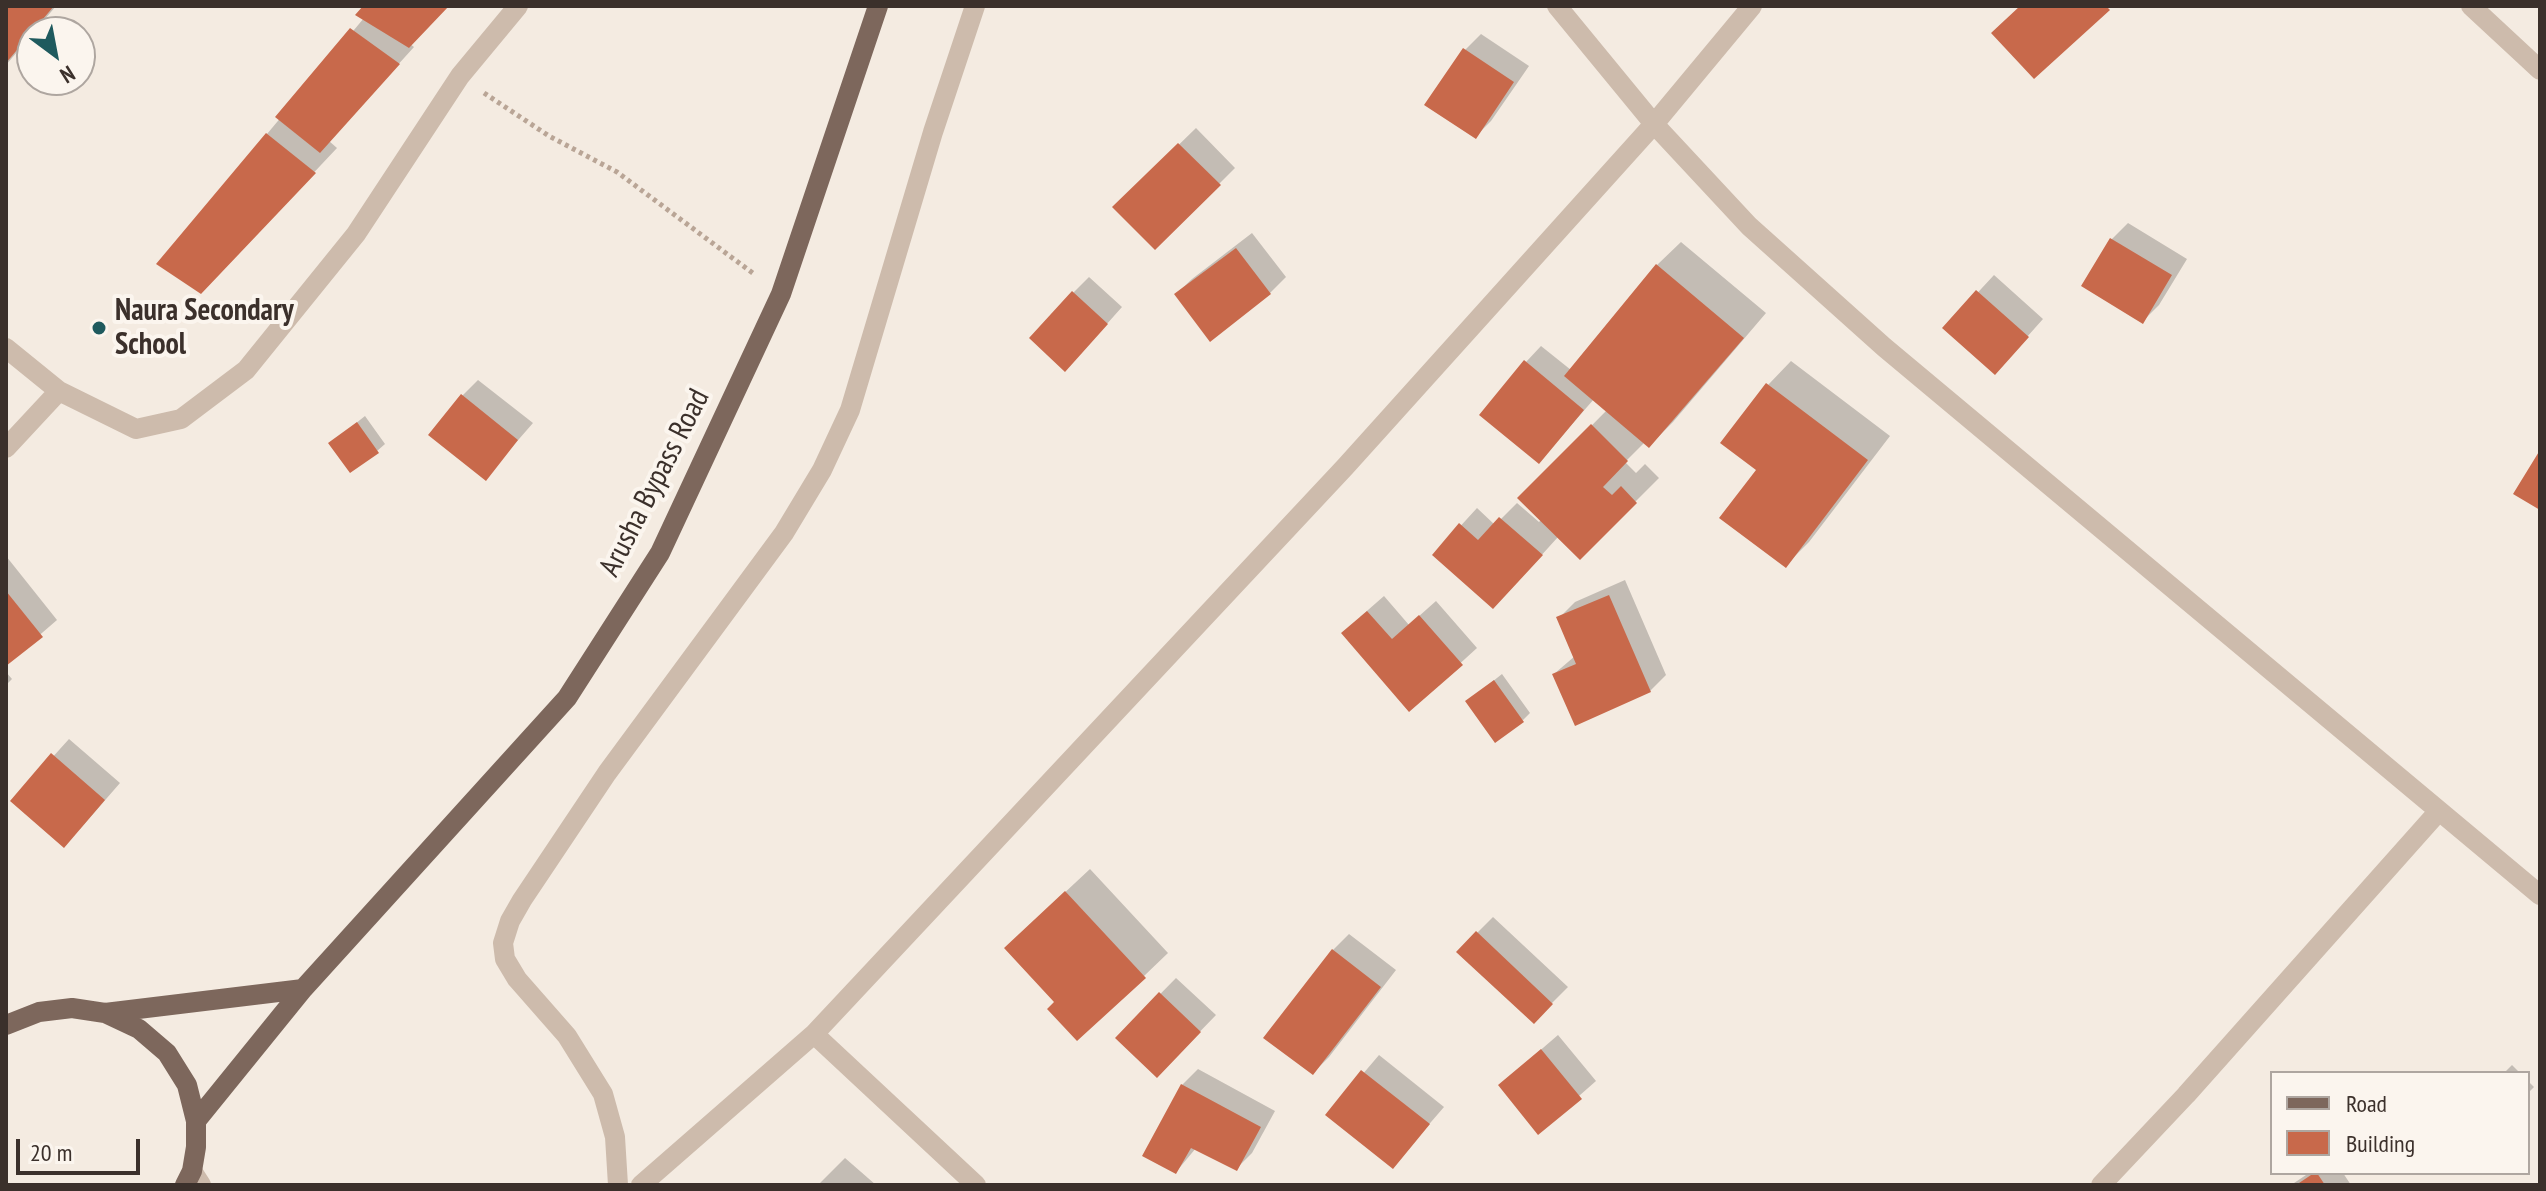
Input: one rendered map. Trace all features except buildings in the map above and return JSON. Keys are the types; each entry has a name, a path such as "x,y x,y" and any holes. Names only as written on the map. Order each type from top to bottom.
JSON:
{"main road":[{"name":"Arusha Bypass Road","path":"196,1121 303,989 567,698 660,553 781,294 878,6"},
{"path":"6,1024 39,1012 72,1008 105,1013 303,989"},
{"path":"105,1013 139,1029 167,1053 187,1085 196,1121 193,1180"}],"street":[{"path":"6,348 59,391 136,429 181,419 246,370 356,234 460,76 518,6"},
{"path":"618,1185 615,1137 603,1094 567,1036 517,979 505,959 503,943 510,921 522,900 607,773 784,533 822,470 850,410 928,147 975,6"},
{"path":"1557,6 1654,124 1749,226 1884,347 2540,895"},
{"path":"641,1185 814,1034 1345,467 1654,124 1752,6"},
{"path":"2471,6 2540,70"},
{"path":"6,448 59,391"},
{"path":"2101,1185 2186,1095 2438,812"},
{"path":"814,1034 976,1185"}],"path":[{"path":"460,76 549,136 617,172 781,294"}],"place":[{"name":"Naura Secondary School","path":"99,328"}]}
